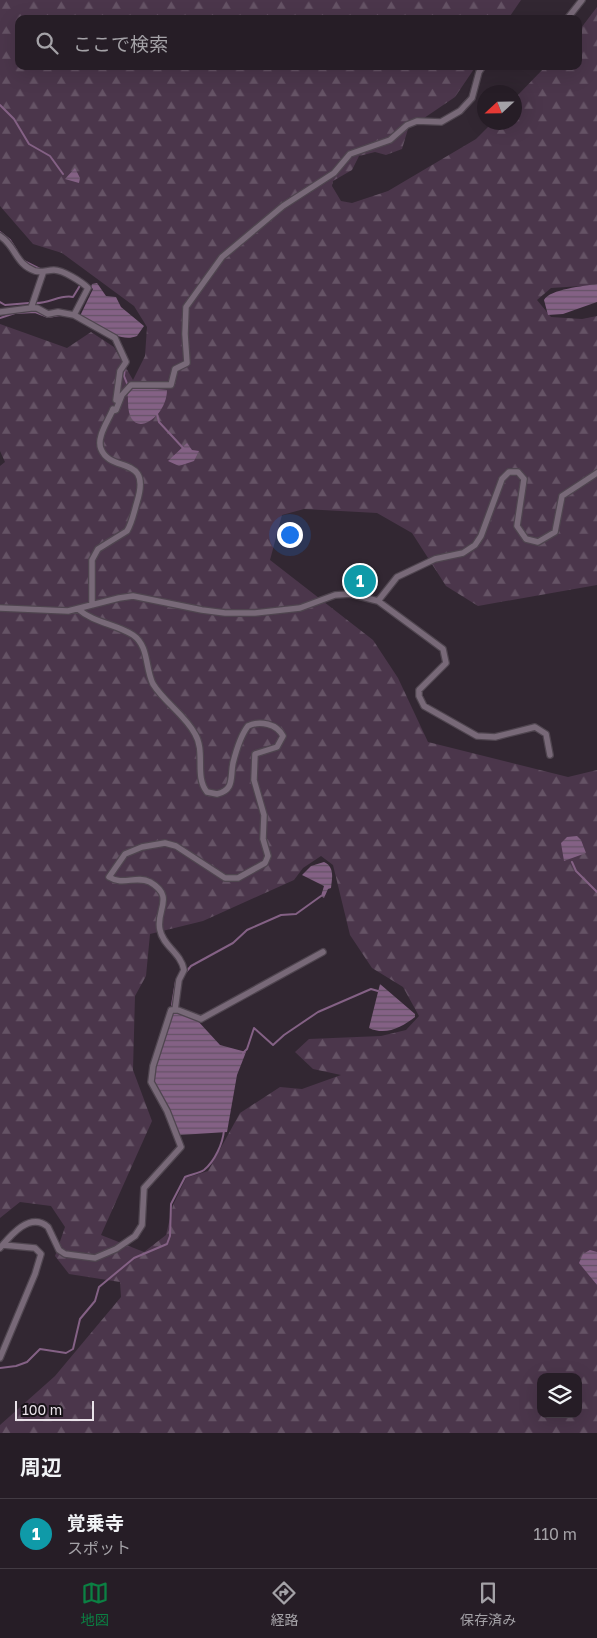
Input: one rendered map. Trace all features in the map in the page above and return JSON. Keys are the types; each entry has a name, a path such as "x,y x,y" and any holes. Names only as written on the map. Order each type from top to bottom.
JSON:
{"street":[{"path":"570,15 582,0"},
{"path":"113,411 116,410 122,395 128,387 171,385 175,369 187,363 186,308 222,257 283,206 334,173 350,154 390,140 406,125 417,121 441,122 460,111 472,98 480,70"},
{"path":"0,236 9,243 20,263 35,271 60,272 88,288 74,315"},
{"path":"31,308 43,272"},
{"path":"0,312 37,308 48,314 58,312 74,315 115,338 126,362 113,411 101,435 101,450 106,456 134,470 139,477 141,487 127,532 98,549 92,560 92,605"},
{"path":"378,601 397,577 434,559 463,552 475,545 481,536 502,479 510,472 518,472 524,479 517,526 526,539 538,542 550,537 554,532 562,496 597,474"},
{"path":"0,608 49,612 78,609 133,596 225,613 285,611 300,608 335,595 360,596 378,601 440,645 446,653 446,663 419,690 418,696 424,706 466,732 488,738 535,726 546,734 550,755"},
{"path":"78,609 87,617 134,636 141,643 154,685 196,734 200,745 201,782 207,792 217,794 230,788 233,764 248,726 264,724 276,727 283,736 277,747 255,754 253,768 254,780 264,815 263,839 268,856 265,863 238,878 225,878 176,846 165,843 142,847 125,854 109,877 119,881 140,878 156,886 162,893 164,898 159,928 162,936 178,954 184,970 177,988 175,1010"},
{"path":"1,1246 11,1233 19,1227 37,1223 48,1227 59,1250 65,1254 95,1258 116,1249 139,1233 142,1225 144,1188 181,1147 167,1111 151,1082 153,1066 171,1010 201,1019 323,952"},
{"path":"0,1358 35,1274 41,1254 35,1248 1,1246"}],"green space":[{"path":"0,0 521,0 511,15 15,15 15,70 473,70 455,97 408,129 402,149 386,155 375,152 359,156 352,170 333,181 332,186 341,201 352,203 388,191 476,139 485,130 522,130 522,91 542,70 582,70 582,27 597,7 597,285 551,288 537,300 551,317 582,319 597,316 597,585 478,606 446,586 412,533 377,513 304,509 282,515 270,560 373,640 398,678 428,742 568,777 597,770 597,1433 0,1433 0,1425 55,1376 121,1297 120,1282 69,1274 55,1256 65,1227 51,1206 20,1202 0,1218 0,466 5,462 0,451 0,324 67,348 91,332 114,347 133,380 145,356 147,327 134,306 62,253 33,244 0,206","holes":["321,856 333,865 350,935 372,968 403,987 419,1016 406,1030 381,1036 309,1039 295,1052 313,1069 341,1075 302,1089 280,1087 240,1113 208,1171 186,1178 173,1205 166,1235 144,1252 101,1235 152,1121 133,1070 135,996 146,976 150,934 203,921 294,880 303,868"]}],"shaded area":[{"path":"75,168 80,178 79,183 65,179"},
{"path":"97,283 106,296 116,297 121,307 144,326 137,336 130,338 115,335 80,316 93,289 91,287 92,284"},
{"path":"597,284 597,302 563,314 548,315 544,300 547,296 568,289"},
{"path":"131,387 167,390 161,410 148,422 140,424 134,422 130,414 128,396"},
{"path":"187,443 192,450 199,451 194,461 179,466 168,461"},
{"path":"577,836 581,840 586,853 564,861 561,843 567,837"},
{"path":"324,862 330,867 332,877 331,888 328,889 324,898 321,896 324,886 302,875 311,866"},
{"path":"380,984 415,1014 415,1017 405,1024 388,1031 369,1028"},
{"path":"173,1012 197,1020 220,1045 246,1052 237,1075 227,1132 180,1135 165,1102 155,1089 153,1074"},
{"path":"590,1250 597,1252 597,1285 579,1263 583,1254"}],"waterway":[{"path":"0,105 14,119 29,144 50,156 63,174"},
{"path":"0,232 10,240 17,251"},
{"path":"24,261 40,269"},
{"path":"35,303 68,296 73,297 81,284"},
{"path":"0,302 5,305 29,303"},
{"path":"0,318 15,313 35,312 48,317 60,315"},
{"path":"125,367 124,376 128,386"},
{"path":"157,414 159,422 184,449"},
{"path":"572,862 576,871 597,892"},
{"path":"186,972 191,966 233,943 247,930 281,915 296,914 321,896"},
{"path":"172,1005 176,981"},
{"path":"243,1053 247,1049 254,1028 273,1045 284,1035 318,1012 371,989 378,991"},
{"path":"0,1368 16,1366 27,1362 40,1349 66,1353 73,1349 80,1319 95,1301 99,1287 134,1258 167,1244 170,1236 171,1204 185,1177 204,1170 212,1162 220,1146 224,1130"}],"place":[{"name":"覚乗寺","path":"360,581"}]}
